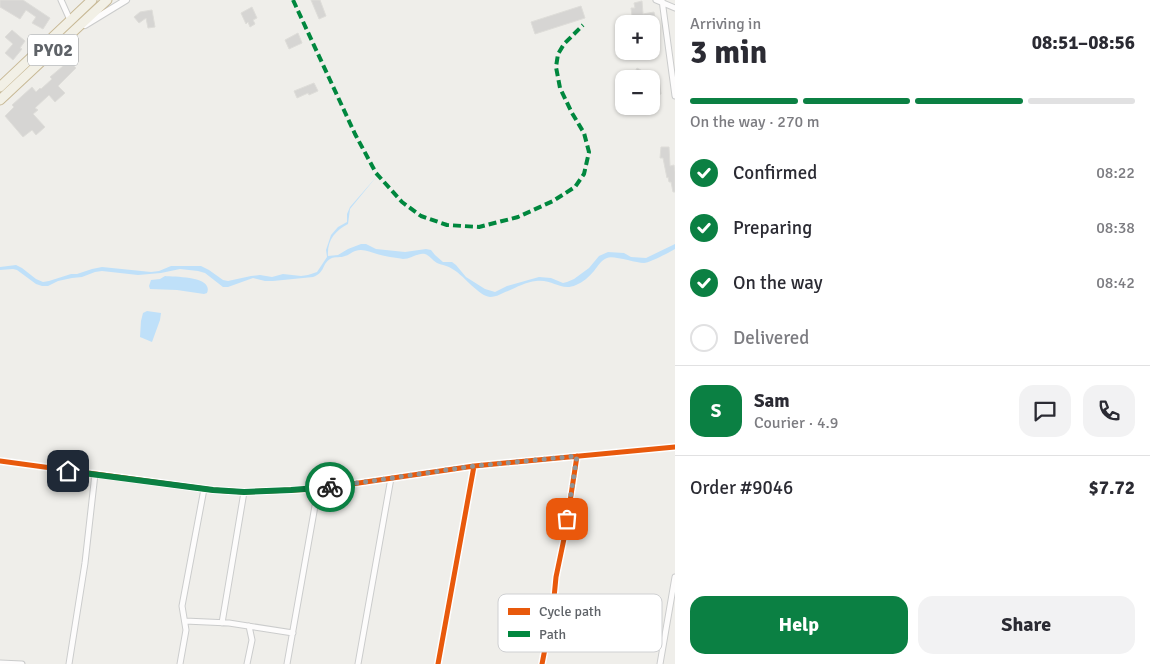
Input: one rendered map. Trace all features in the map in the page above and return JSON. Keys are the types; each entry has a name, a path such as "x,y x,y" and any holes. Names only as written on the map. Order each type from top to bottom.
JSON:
{"highway":[{"name":"PY02","path":"0,87 92,0"},
{"name":"PY02","path":"0,100 107,0"}],"street":[{"path":"60,0 70,20"},
{"path":"75,30 126,0"},
{"path":"656,0 675,8"},
{"path":"662,1 674,74 675,96"},
{"path":"0,461 204,489 244,492 318,489 474,466 675,447"},
{"path":"554,594 577,456"},
{"path":"438,664 474,466"},
{"path":"69,664 85,563 95,474"},
{"path":"358,664 391,478"},
{"path":"180,664 186,630 182,606 204,489"},
{"path":"287,664 318,489"},
{"path":"222,623 244,492"},
{"path":"660,664 675,577"},
{"path":"185,621 222,623 293,633"},
{"path":"247,664 252,640 249,626"},
{"path":"0,663 22,664"}],"water":[{"path":"377,176 350,209 348,224 339,230 330,241 328,256 338,255 361,244 366,244 376,249 405,252 431,250 443,262 452,262 466,277 485,289 495,292 507,286 539,277 551,278 563,283 567,282 589,268 599,256 608,252 624,253 631,257 646,258 675,244 675,249 644,263 607,258 586,279 571,287 536,281 490,297 476,290 458,273 437,263 428,255 420,254 403,259 361,250 343,257 330,259 322,271 313,277 273,281 253,278 228,287 223,287 205,273 180,269 138,275 102,271 58,281 48,286 36,284 17,270 0,270 0,267 16,265 43,282 102,267 151,272 171,266 201,266 223,280 228,281 260,275 272,277 283,274 308,275 317,272 327,257 326,250 331,235 338,227 347,222 347,214 350,207"},
{"path":"165,276 199,280 208,287 207,293 150,289 151,280 160,279"},
{"path":"147,311 161,313 152,342 140,337 143,313"}],"building":[{"path":"0,0 23,0 50,18 43,29 32,23 36,17 26,10 20,19 0,7"},
{"path":"311,0 320,0 326,16 319,19"},
{"path":"642,1 643,14 654,12 654,15 632,15 631,8 635,8 634,3"},
{"path":"581,6 585,18 535,34 531,22"},
{"path":"252,7 257,18 253,20 255,24 250,27 248,22 246,24 241,13"},
{"path":"152,10 155,27 148,28 146,18 139,23 134,17 140,12"},
{"path":"12,30 25,41 20,48 22,49 13,60 5,53 13,44 5,37"},
{"path":"298,33 302,43 289,49 285,40"},
{"path":"69,61 76,68 58,86 65,93 55,102 49,95 35,108 38,110 33,114 45,127 36,135 32,130 23,137 5,116 14,107 12,105 32,87 36,92 41,89 52,79 50,77"},
{"path":"314,83 318,91 297,98 294,91"},
{"path":"661,147 669,147 670,166 674,165 675,172 675,192 673,192 671,182 667,178 663,158 660,158"}],"marked path":[{"path":"293,0 355,134 376,173 402,202 421,216 447,225 479,227 518,217 553,201 575,187 584,174 589,152 584,133 560,88 556,67 558,54 564,44 583,25"}],"cycle path":[{"path":"0,461 213,490 244,492 318,489 474,466 675,447"},
{"path":"554,594 577,456"},
{"path":"438,664 474,466"},
{"path":"542,664 544,652"}],"way so far":[{"path":"330,487 474,466 577,456 567,519"}],"route":[{"path":"68,471 213,490 244,492 330,487"}]}
